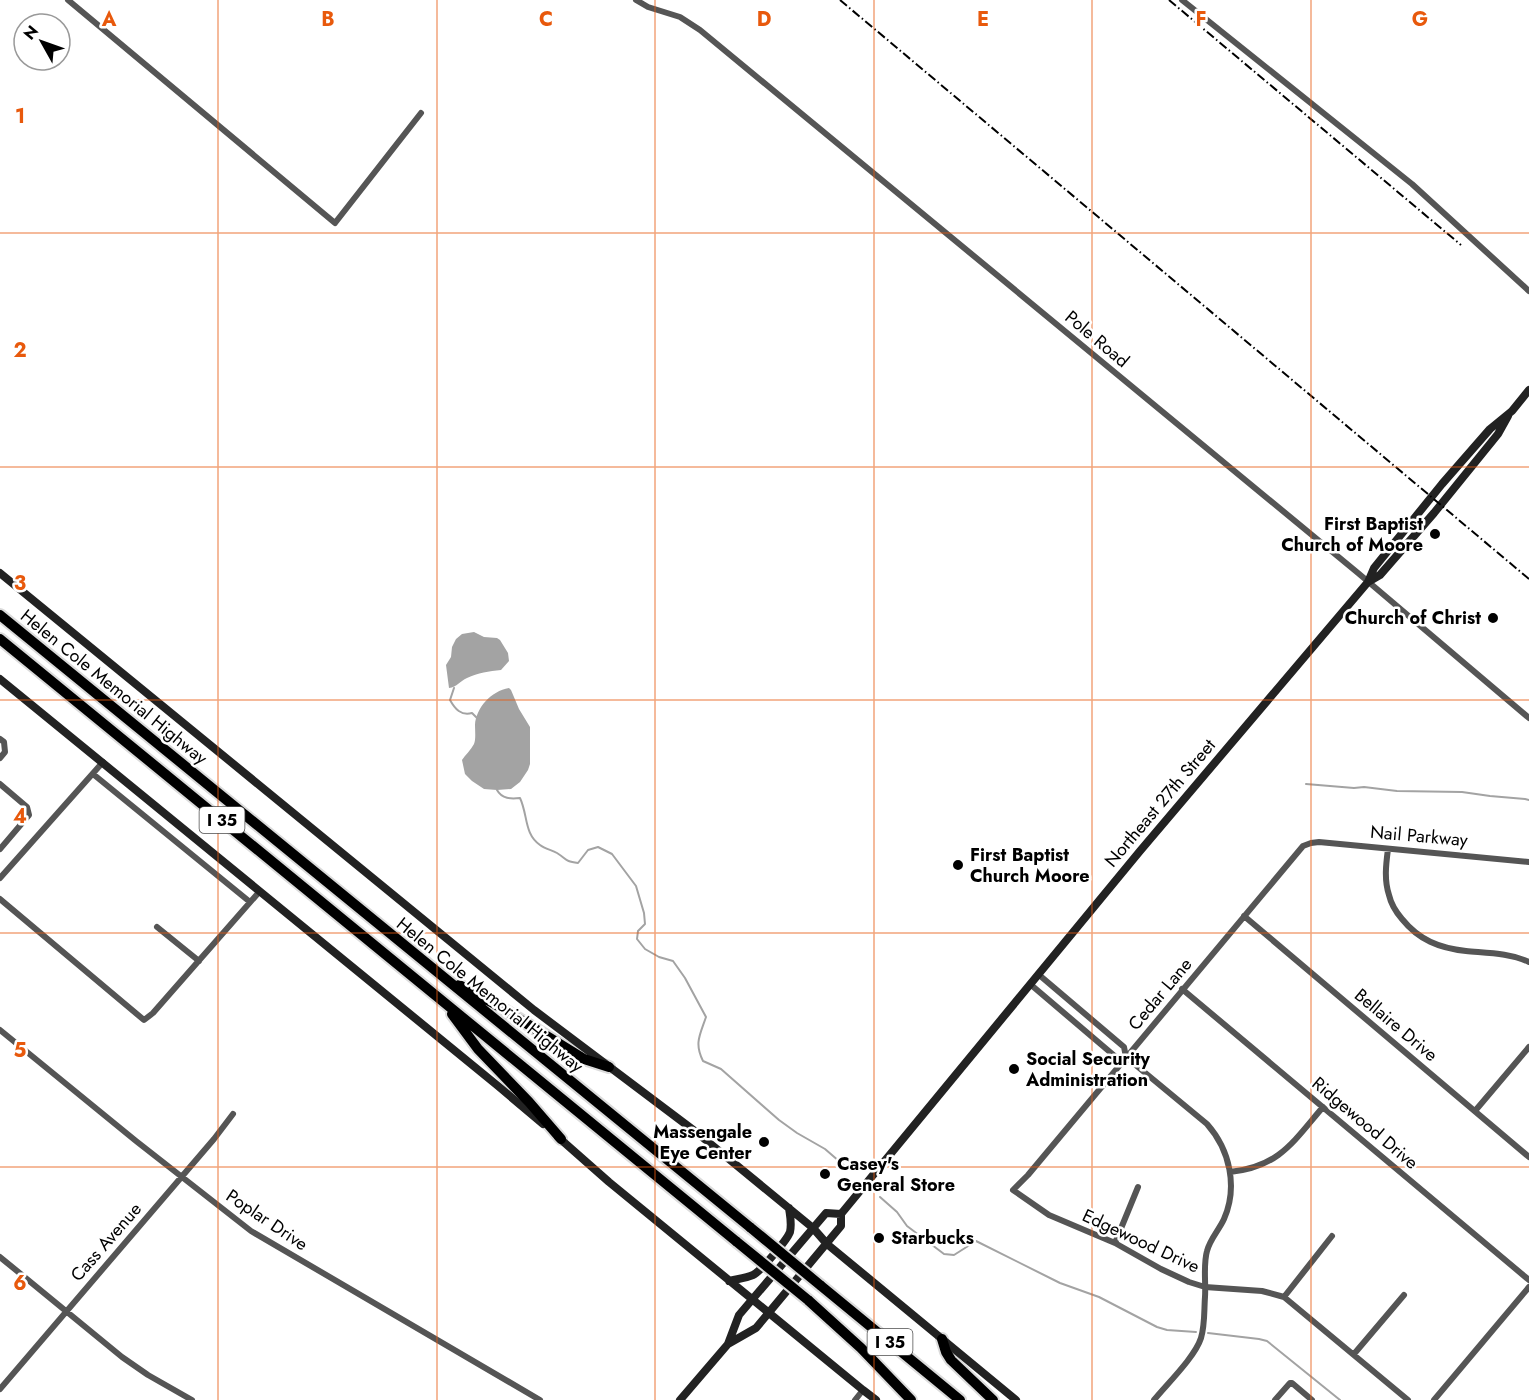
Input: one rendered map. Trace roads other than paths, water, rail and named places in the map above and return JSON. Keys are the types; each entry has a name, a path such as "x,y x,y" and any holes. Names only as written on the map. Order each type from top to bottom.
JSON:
{"highway":[{"name":"Helen Cole Memorial Highway","path":"0,615 960,1400"},
{"name":"Helen Cole Memorial Highway","path":"0,639 808,1300 861,1348 911,1400"},
{"path":"438,973 495,1004 584,1059 609,1067"},
{"path":"444,1001 478,1049 561,1139"},
{"path":"942,1339 951,1360 993,1400"}],"main road":[{"name":"Northeast 27th Street","path":"1368,582 1380,575 1440,506 1498,434 1512,411 1529,390"},
{"name":"Northeast 27th Street","path":"728,1344 756,1328 827,1244 841,1226 841,1214 1038,974 1368,582 1374,568 1442,484 1490,429 1512,411"},
{"path":"0,573 534,1010 672,1113 789,1207 827,1244 1016,1400"},
{"path":"0,678 498,1086 609,1182 876,1400"},
{"path":"729,1281 758,1272 783,1243 791,1227 789,1207"},
{"name":"Northeast 27th Street","path":"813,1228 826,1213 841,1214"},
{"path":"680,1400 728,1344 739,1315 813,1228"}],"street":[{"path":"68,0 335,223 421,113"},
{"name":"Pole Road","path":"636,0 648,7 680,17 700,30 1368,582 1529,718"},
{"path":"1182,0 1407,180 1529,291"},
{"path":"0,739 4,742 5,752 0,758"},
{"path":"0,878 103,762"},
{"path":"93,774 250,902"},
{"path":"0,784 27,807 29,815 0,849"},
{"name":"Nail Parkway","path":"1307,844 1319,842 1529,862"},
{"name":"Cedar Lane","path":"1012,1190 1028,1175 1299,850 1307,844"},
{"path":"1388,849 1386,876 1389,895 1397,912 1415,933 1429,942 1446,948 1512,956 1529,962"},
{"path":"0,899 144,1020 153,1013 260,891"},
{"name":"Bellaire Drive","path":"1244,916 1529,1157"},
{"path":"157,927 199,961"},
{"path":"1038,974 1124,1047 1126,1057 1207,1124 1220,1143 1228,1161 1229,1204 1221,1225 1208,1247 1202,1332 1199,1342 1191,1356 1154,1400"},
{"path":"1030,984 1117,1058 1126,1057"},
{"name":"Ridgewood Drive","path":"1182,989 1529,1280"},
{"name":"Poplar Drive","path":"0,1030 238,1222 271,1244 540,1400"},
{"path":"1475,1111 1529,1047"},
{"path":"1230,1172 1259,1167 1281,1154 1323,1107"},
{"name":"Cass Avenue","path":"0,1389 233,1114"},
{"path":"1115,1243 1138,1187"},
{"name":"Edgewood Drive","path":"1012,1190 1049,1215 1115,1243 1181,1278 1205,1287 1262,1291 1284,1297 1408,1400"},
{"path":"1284,1297 1332,1236"},
{"path":"0,1257 136,1368 192,1400"},
{"path":"1434,1400 1529,1287"},
{"path":"1354,1354 1404,1295"},
{"path":"1275,1400 1290,1383 1312,1400"},
{"path":"855,1400 862,1390"}],"waterway":[{"path":"454,688 450,700 454,706 462,713 472,713 477,718"},
{"path":"1306,784 1397,791 1462,792 1529,800"},
{"path":"497,790 504,797 520,798 529,830 535,841 568,861 578,863 588,850 598,847 612,854 636,886 644,913 645,924 638,931 637,939 645,949 659,957 673,961 706,1017 698,1044 703,1061 721,1069 779,1120 825,1149 847,1168"},
{"path":"880,1197 897,1212 907,1226 944,1254 954,1255 976,1241 1060,1283 1099,1297 1157,1327 1196,1332"},
{"path":"1208,1333 1267,1341 1340,1400"}],"railway":[{"path":"840,0 1529,579"},
{"path":"1169,0 1461,245"}],"place":[{"name":"First Baptist Church of Moore","path":"1435,534"},
{"name":"Church of Christ","path":"1493,618"},
{"name":"First Baptist Church Moore","path":"958,865"},
{"name":"Social Security Administration","path":"1014,1069"},
{"name":"Massengale Eye Center","path":"764,1142"},
{"name":"Casey's General Store","path":"825,1174"},
{"name":"Starbucks","path":"879,1238"}]}
